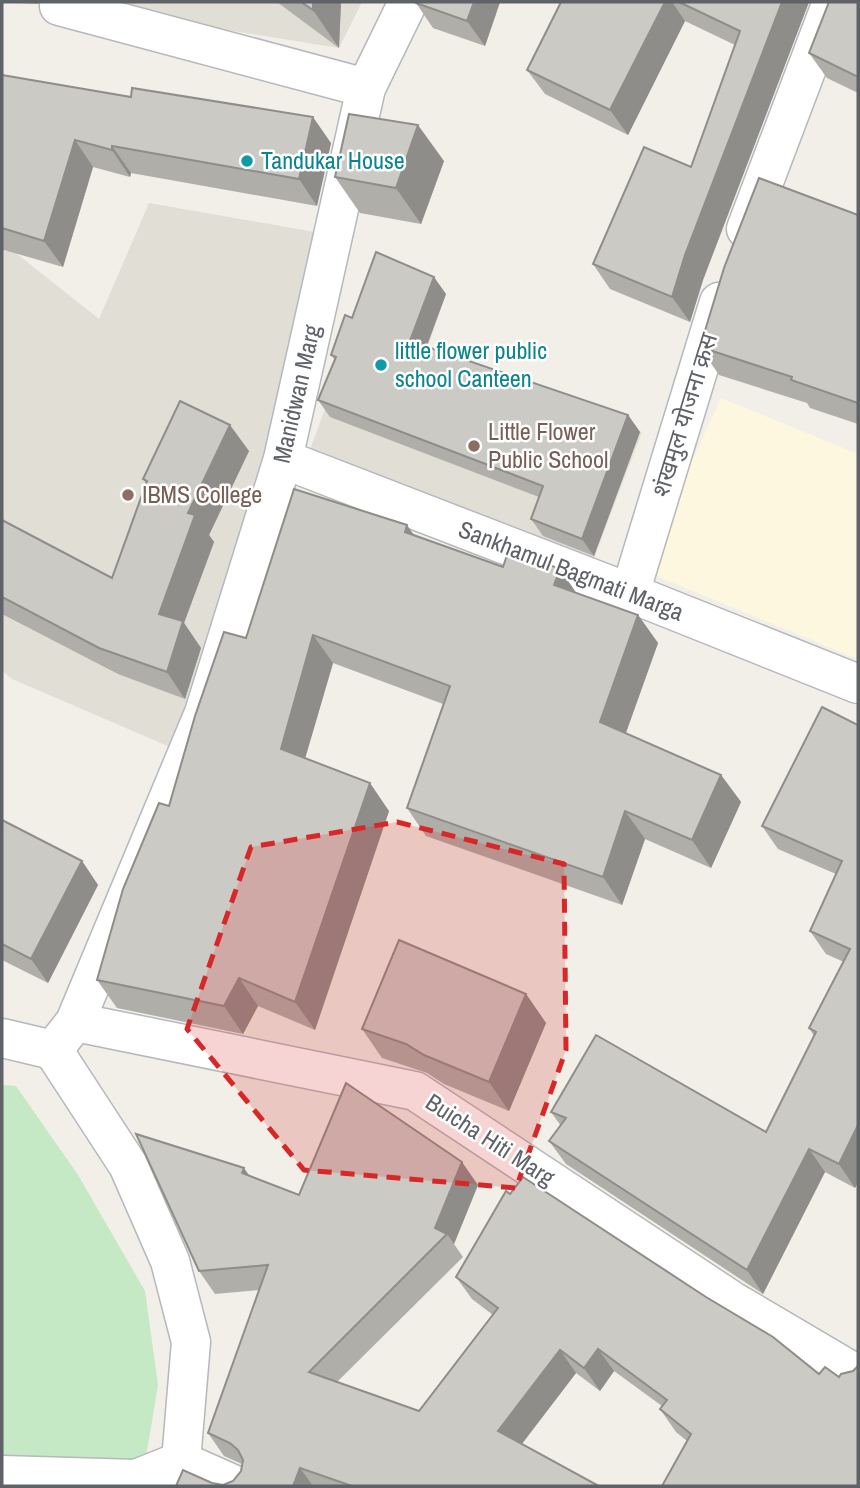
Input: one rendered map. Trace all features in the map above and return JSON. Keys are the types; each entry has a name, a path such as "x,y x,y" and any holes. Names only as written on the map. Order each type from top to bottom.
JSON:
{"street":[{"name":"Manidwan Marg","path":"64,1036 204,713 283,459 366,88 408,2"},
{"name":"शंखमुल योजना क्रस","path":"630,593 731,268 832,2"},
{"path":"59,6 366,88"},
{"name":"Sankhamul Bagmati Marga","path":"283,459 858,684"},
{"path":"64,1036 128,1165 170,1261 191,1342 176,1474"},
{"name":"Buicha Hiti Marg","path":"2,1038 64,1036 415,1091 734,1302 858,1375"},
{"path":"2,1475 136,1479 176,1474 237,1486"}],"highlighted area":[{"path":"397,822 564,864 566,1050 516,1188 304,1170 187,1029 251,847"}],"shaded area":[{"path":"101,2 362,2 339,48 208,27"},
{"name":"IBMS College","path":"149,203 332,235 177,750 12,679 2,671 2,242 99,319"},
{"name":"Little Flower Public School","path":"356,326 642,432 591,566 306,460"},
{"path":"721,398 858,454 858,659 642,570"}],"green space":[{"path":"2,1085 16,1086 78,1175 145,1291 158,1385 144,1469 2,1471"}],"building":[{"path":"301,2 313,2 313,10"},
{"path":"416,2 474,2 467,21"},
{"path":"561,2 665,2 610,110 527,70"},
{"path":"679,2 782,2 685,255 672,297 593,264 644,147 691,167 740,31"},
{"path":"829,2 858,2 858,77 809,53"},
{"path":"2,75 131,97 132,88 313,117 299,179 112,146 112,150 75,140 44,241 2,228"},
{"path":"349,114 418,125 396,188 335,177"},
{"path":"759,178 858,215 858,403 791,380 792,377 700,347 724,268"},
{"path":"376,252 434,277 410,341 628,415 582,539 531,519 543,486 318,400 336,357 331,355 345,315 352,318"},
{"path":"180,401 230,425 188,513 195,515 159,614 183,621 167,672 99,648 2,597 2,520 112,578 147,481 143,479"},
{"path":"294,489 407,525 405,532 503,567 509,549 560,569 554,585 638,615 600,722 721,775 692,840 625,811 603,877 407,808 450,686 313,635 281,749 370,783 295,1002 239,978 224,1006 97,980 123,889 159,803 169,806 195,716 224,632 246,638"},
{"path":"822,707 858,725 858,1125 839,1164 809,1149 747,1270 549,1141 566,1118 551,1112 596,1035 766,1132 816,1032 809,1028 850,949 810,931 842,861 762,826"},
{"path":"2,820 82,861 31,959 2,944"},
{"path":"399,940 526,994 489,1082 424,1055 406,1044 362,1029"},
{"path":"346,1083 462,1162 435,1228 447,1234 309,1372 419,1411 498,1308 456,1277 506,1191 510,1194 523,1177 706,1297 773,1337 819,1374 825,1367 839,1377 858,1366 858,1486 662,1486 691,1434 660,1409 667,1400 598,1349 584,1368 560,1350 498,1431 596,1486 352,1486 300,1468 293,1486 176,1486 183,1470 223,1485 233,1481 241,1471 243,1460 238,1450 230,1443 208,1433 268,1265 199,1271 136,1134 244,1168 242,1173 299,1195"}],"place":[{"name":"Tandukar House","path":"247,161"},
{"name":"little flower public school Canteen","path":"381,365"},
{"name":"Little Flower Public School","path":"474,446"},
{"name":"IBMS College","path":"128,495"}]}
